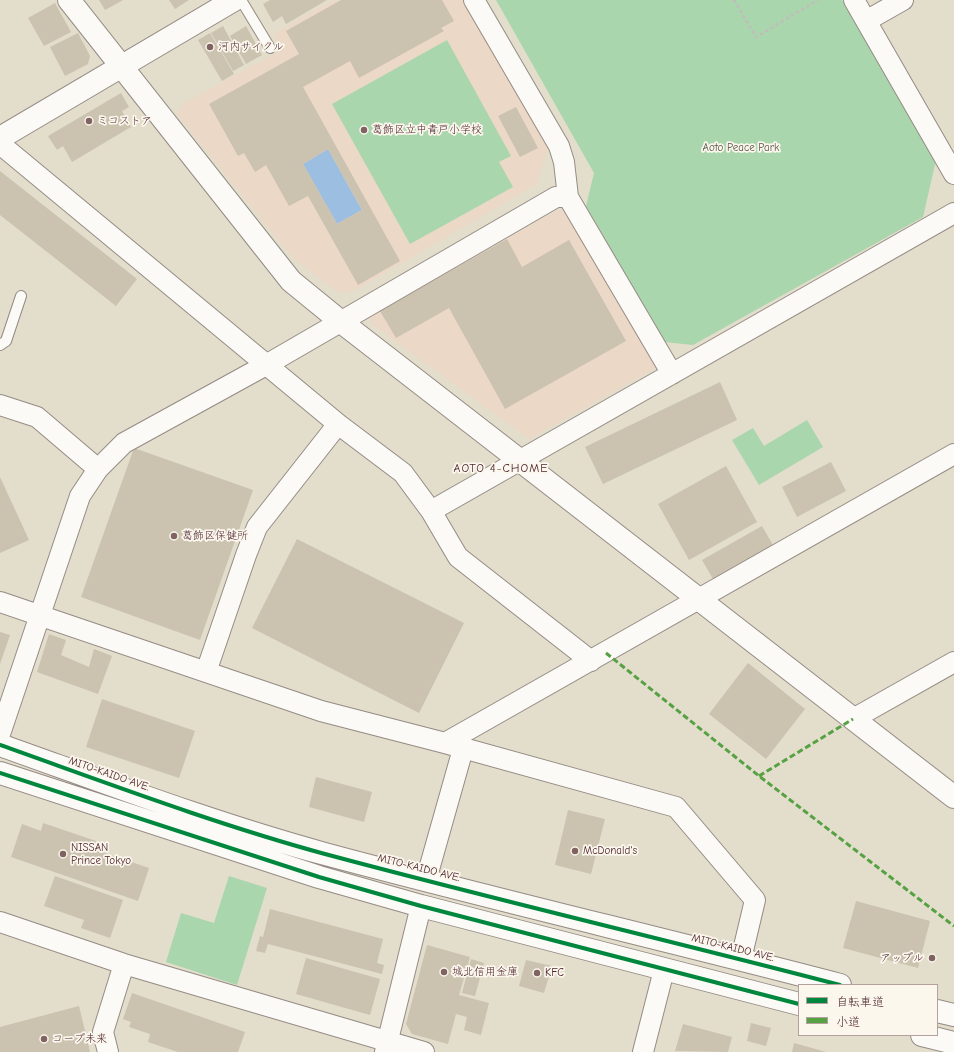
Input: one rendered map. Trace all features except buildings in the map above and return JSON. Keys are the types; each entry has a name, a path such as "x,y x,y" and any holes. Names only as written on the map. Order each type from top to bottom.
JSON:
{"main road":[{"path":"69,0 291,281 340,321 954,797"},
{"path":"0,138 234,0"},
{"name":"MITO-KAIDO AVE.","path":"0,745 236,827 324,853 836,984"},
{"path":"0,773 238,852 421,906 798,1004"},
{"path":"938,1010 954,1015"},
{"path":"926,1036 954,1043"}],"street":[{"path":"474,0 559,146 564,162 568,197 672,374"},
{"path":"854,0 954,174"},
{"path":"866,21 903,0"},
{"path":"0,144 338,424 404,472 431,511 458,557 591,661"},
{"path":"0,734 6,696 40,615 80,496 98,468 124,443 266,365 556,197 568,197"},
{"path":"431,511 954,213"},
{"path":"0,405 36,417 98,468"},
{"path":"206,672 246,554 257,527 338,424"},
{"path":"426,880 454,746 591,661 954,454"},
{"path":"0,602 321,711 676,807 755,900 741,959"},
{"path":"853,719 954,662"},
{"path":"386,1047 421,906"},
{"path":"0,922 124,964 386,1047 424,1052"},
{"path":"108,1052 103,1032 124,964"},
{"path":"643,1052 664,970"}],"lane":[{"path":"241,0 270,48"},
{"path":"0,345 6,341 21,296"}],"path":[{"path":"734,0 756,37 818,0"}],"shaded area":[{"name":"葛飾区立中青戸小学校","path":"333,0 462,0 548,147 537,184 354,291 337,292 293,258 177,114 182,104 282,50 273,34"},
{"path":"558,210 568,213 656,358 654,369 529,439 372,324 371,315"}],"green space":[{"name":"Aoto Peace Park","path":"496,0 842,0 936,160 923,217 693,345 664,342 586,206 594,173"},
{"path":"447,40 511,156 499,162 513,187 410,244 332,104"},
{"path":"807,420 823,447 759,485 732,440 753,428 764,446"},
{"path":"229,876 267,888 237,985 166,962 181,913 214,923"}],"water":[{"path":"328,149 362,210 337,224 303,164"}],"marked path":[{"path":"606,653 759,776 954,926"},
{"path":"759,776 853,719"}],"cycle path":[{"path":"0,745 243,830 325,854 453,888 836,984"},
{"path":"0,773 319,877 421,906 798,1004"}],"place":[{"name":"河内サイクル","path":"210,47"},
{"name":"ミコストア","path":"89,121"},
{"name":"葛飾区立中青戸小学校","path":"364,130"},
{"name":"葛飾区保健所","path":"174,536"},
{"name":"McDonald's","path":"575,851"},
{"name":"NISSAN Prince Tokyo","path":"63,854"},
{"name":"アップル","path":"932,958"},
{"name":"城北信用金庫","path":"444,972"},
{"name":"KFC","path":"537,973"},
{"name":"コープ未来","path":"44,1039"}],"district":[{"name":"AOTO 4-CHOME","path":"501,469"}]}
